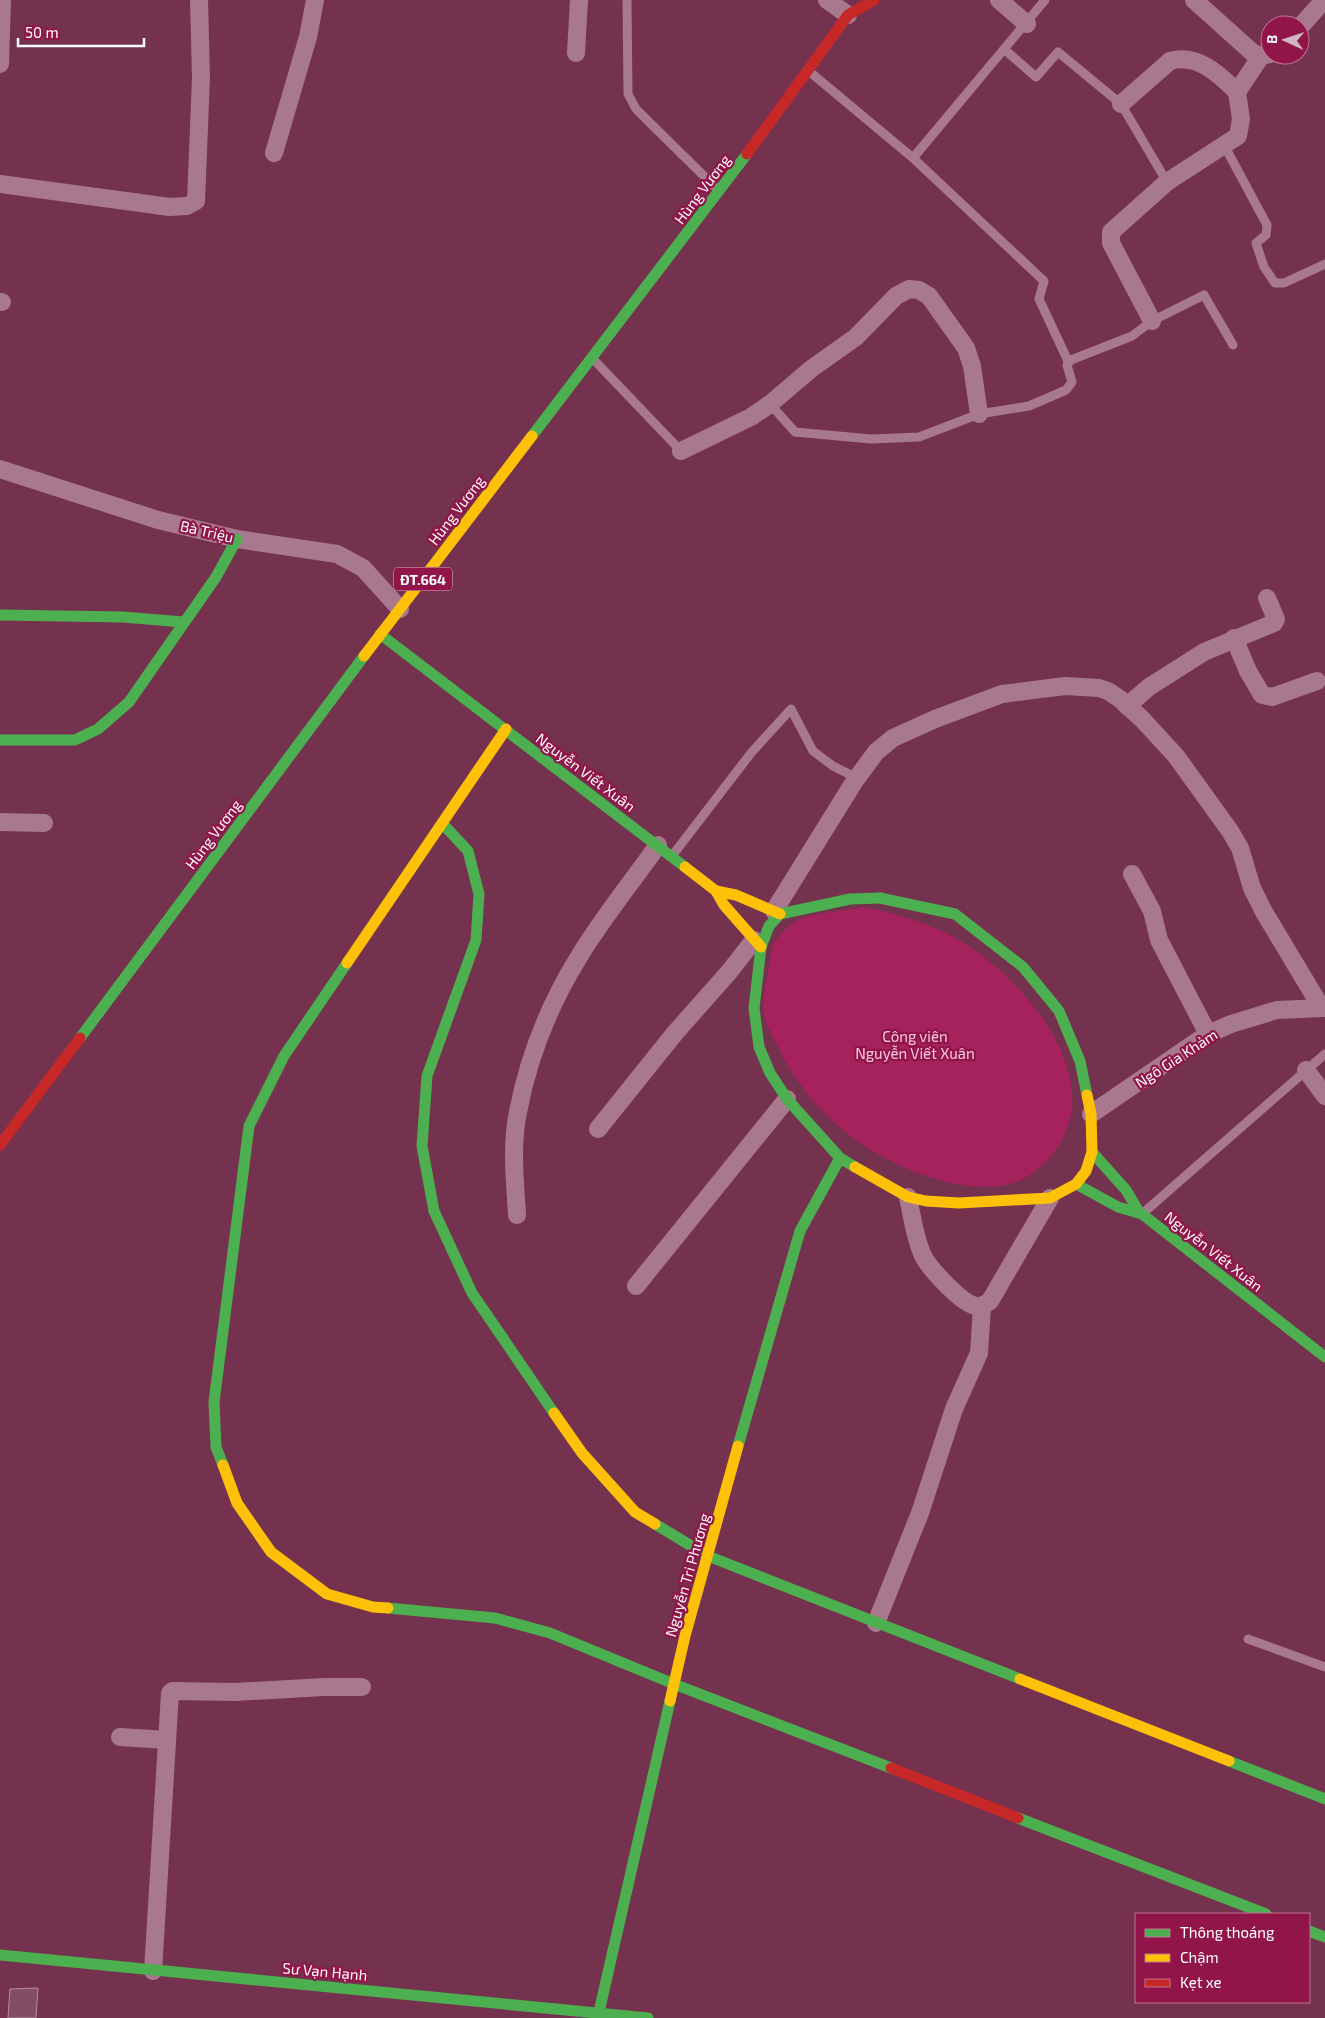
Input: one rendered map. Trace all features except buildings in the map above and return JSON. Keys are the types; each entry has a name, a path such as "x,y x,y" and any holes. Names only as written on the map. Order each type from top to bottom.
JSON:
{"street":[{"path":"0,64 2,0"},
{"path":"0,184 170,207 187,206 196,202 201,78 199,0"},
{"path":"274,153 308,37 316,0"},
{"path":"576,53 580,0"},
{"path":"826,0 850,7"},
{"name":"Hùng Vương","path":"0,1146 380,634 719,192 809,71 850,7 874,0"},
{"path":"999,0 1027,24"},
{"path":"1194,0 1246,48 1260,53"},
{"path":"1310,16 1324,0"},
{"path":"1121,104 1170,61 1186,59 1218,73 1237,92 1241,119 1238,136 1167,182 1111,232 1110,243 1152,321"},
{"path":"1237,92 1260,63"},
{"path":"680,451 735,425 770,404 811,370 856,337 896,296 909,289 919,290 929,296 966,348 972,366 979,414"},
{"name":"Bà Triệu","path":"0,469 158,520 236,539 337,554 363,568 400,609"},
{"path":"0,740 75,740 87,736 112,719 129,702 216,577 236,539"},
{"path":"1127,706 1149,687 1204,652 1276,622 1267,598"},
{"path":"0,616 123,617 183,622"},
{"name":"Nguyễn Viết Xuân","path":"380,634 716,891 724,905 757,943"},
{"path":"1234,638 1248,671 1262,695 1272,697 1317,681"},
{"path":"598,1129 675,1033 757,943 857,778 876,752 893,738 935,719 1002,694 1086,686 1108,691 1127,706 1176,756 1230,831 1240,848 1252,888 1264,912 1323,1007"},
{"path":"506,729 284,1056 249,1126 214,1402 216,1447 237,1503 271,1552 327,1594 373,1607 496,1618 550,1633 674,1684 1263,1913"},
{"path":"0,822 44,823"},
{"path":"442,823 468,851 479,894 476,940 427,1076 422,1146 434,1212 472,1293 582,1453 635,1512 708,1556 1325,1799"},
{"path":"517,1215 515,1131 530,1062 555,1000 577,959 658,845"},
{"path":"1132,874 1152,911 1159,940 1208,1034"},
{"path":"716,891 736,895 777,912 850,899 880,898 955,914 1024,967 1058,1011 1070,1034 1080,1062 1091,1114 1092,1152 1086,1171 1076,1184 1050,1198 959,1203 926,1201 908,1197 840,1158 787,1098 770,1073 759,1047 754,1008 757,943"},
{"name":"Ngô Gia Khảm","path":"1091,1114 1208,1034 1231,1024 1277,1010 1323,1007"},
{"path":"1306,1070 1325,1096"},
{"path":"636,1286 787,1098"},
{"path":"1092,1152 1126,1190 1140,1213"},
{"name":"Nguyễn Tri Phương","path":"599,2012 685,1636 793,1250 800,1231 840,1158"},
{"name":"Nguyễn Viết Xuân","path":"1076,1184 1118,1207 1140,1213 1325,1357"},
{"path":"908,1197 918,1242 924,1258 959,1297 975,1306 982,1306 990,1301 1050,1198"},
{"path":"876,1623 920,1514 954,1409 979,1353 981,1347 982,1306"},
{"path":"153,1971 170,1693 172,1691 235,1692 324,1687 362,1688"},
{"path":"120,1737 167,1740"},
{"path":"1310,1931 1325,1937"},
{"name":"Sư Vạn Hạnh","path":"0,1955 559,2013 599,2012 648,2018"}],"lane":[{"path":"627,0 628,94 636,109 719,192"},
{"path":"913,158 1027,24 1045,0"},
{"path":"1005,50 1036,77 1058,52 1121,104 1167,182"},
{"path":"770,404 795,432 871,439 919,437 979,414 1029,406 1066,390 1072,382 1067,365 1068,361 1039,299 1044,281 913,158 809,71"},
{"path":"1224,145 1267,225 1268,231 1256,243 1264,267 1275,283 1284,283 1325,264"},
{"path":"1068,361 1132,336 1152,321 1204,295 1233,345"},
{"path":"592,358 680,451"},
{"path":"672,856 751,754 791,710 813,751 833,766 857,778"},
{"path":"1140,1213 1325,1054"},
{"path":"1248,1639 1325,1667"}],"green space":[{"name":"Công viên Nguyễn Viết Xuân","path":"863,907 914,920 962,942 1009,978 1031,1003 1050,1030 1064,1058 1072,1088 1070,1117 1059,1145 1049,1158 1043,1165 1021,1180 996,1186 960,1184 933,1178 884,1158 841,1128 804,1090 790,1069 770,1032 763,1012 764,992 774,944 783,931 800,919"}],"traffic: fast":[{"path":"532,436 747,154"},
{"path":"0,740 75,740 98,729 129,702 216,577 237,539"},
{"path":"0,615 123,617 183,622"},
{"path":"380,634 685,867"},
{"path":"80,1038 364,656"},
{"path":"442,823 468,851 479,894 476,940 427,1076 422,1146 434,1211 472,1293 554,1413"},
{"path":"880,898 955,914 1023,967 1059,1011 1080,1061 1087,1095"},
{"path":"855,1167 840,1158 787,1099 770,1073 759,1047 754,1008 761,947 769,926 780,914 850,899 880,898"},
{"path":"223,1465 216,1447 214,1402 249,1126 284,1056 347,963"},
{"path":"1092,1152 1126,1190 1139,1212"},
{"path":"738,1446 800,1231 840,1158"},
{"path":"1076,1184 1118,1207 1142,1214 1325,1357"},
{"path":"655,1524 708,1556 1020,1679"},
{"path":"388,1608 495,1618 550,1633 674,1684 891,1768"},
{"path":"599,2012 670,1701"},
{"path":"1229,1761 1325,1799"},
{"path":"1018,1818 1263,1913"},
{"path":"1310,1931 1325,1937"},
{"path":"0,1955 648,2018"}],"traffic: slow":[{"path":"364,656 532,436"},
{"path":"347,963 506,729"},
{"path":"685,867 716,891 724,905 761,947"},
{"path":"716,891 736,895 780,914"},
{"path":"855,1167 908,1197 926,1201 959,1203 1050,1198 1076,1184 1086,1171 1092,1152 1091,1114 1087,1095"},
{"path":"554,1413 582,1453 635,1512 655,1524"},
{"path":"670,1701 685,1636 738,1446"},
{"path":"223,1465 237,1503 271,1552 327,1594 373,1607 388,1608"},
{"path":"1020,1679 1229,1761"}],"traffic: jam":[{"path":"747,154 848,15 874,0"},
{"path":"0,1145 80,1038"},
{"path":"891,1768 1018,1818"}]}
